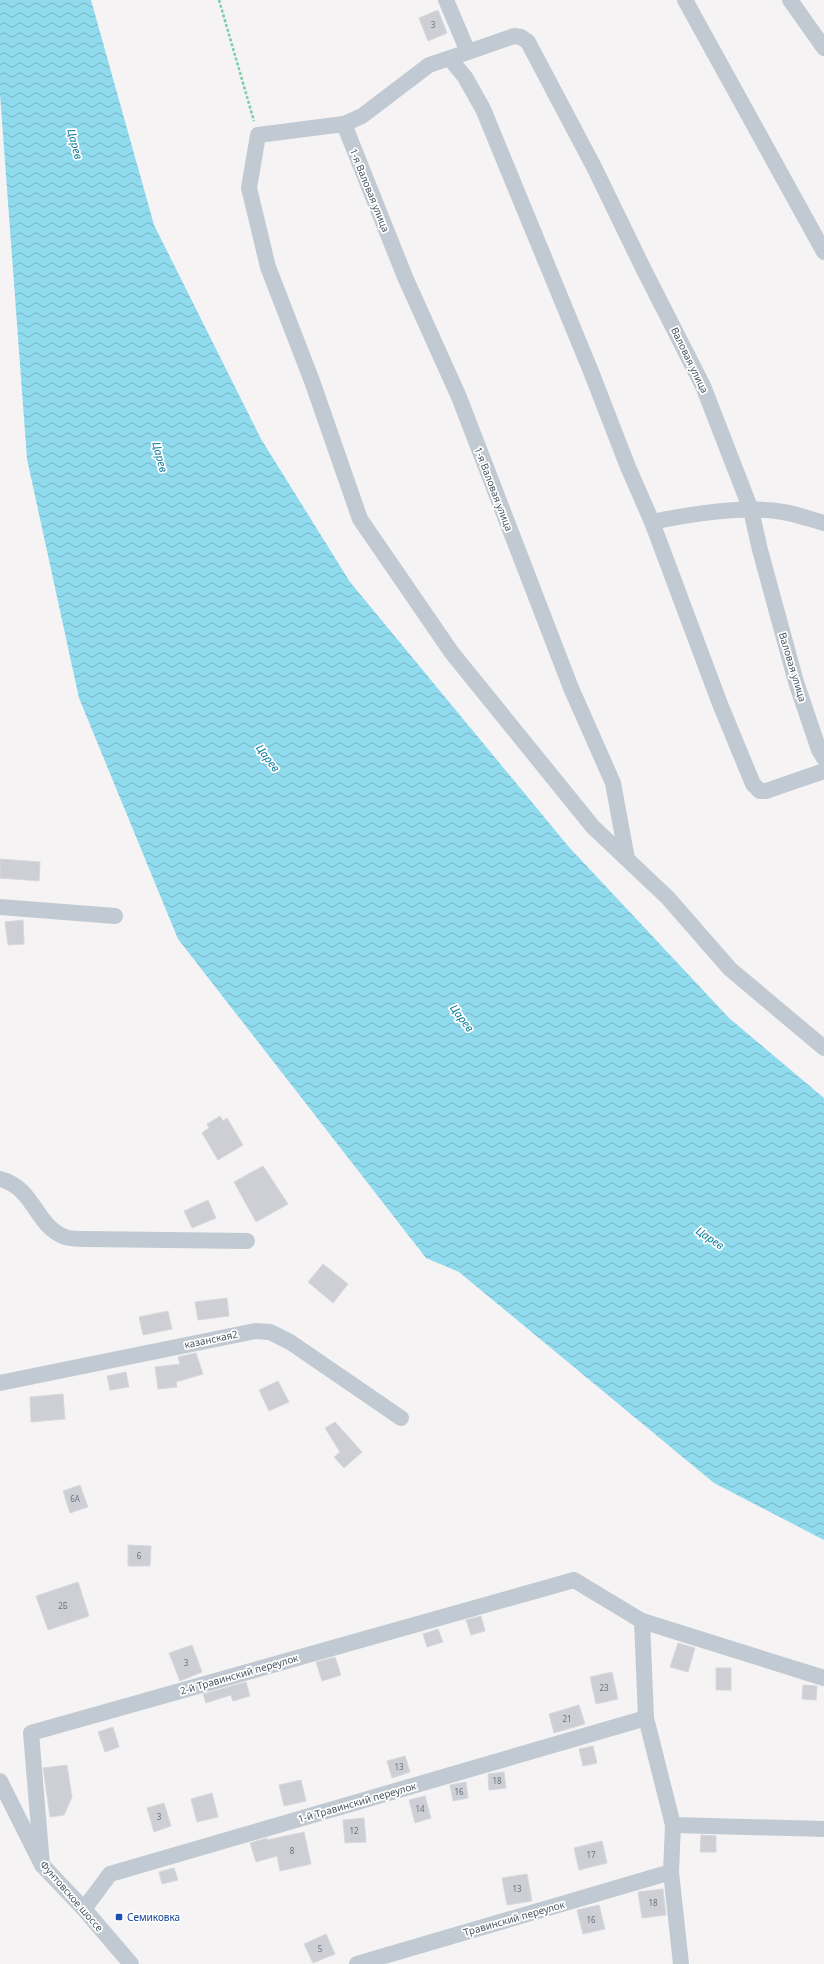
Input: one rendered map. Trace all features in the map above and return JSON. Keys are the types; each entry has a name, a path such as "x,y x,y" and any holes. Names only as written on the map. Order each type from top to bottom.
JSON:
{"street":[{"path":"446,0 468,52"},
{"path":"685,0 824,252"},
{"path":"790,0 824,48"},
{"name":"Валовая улица","path":"258,135 344,124 362,116 430,66 514,36 521,37 528,42 594,167 703,386 751,510 760,550 796,682 819,750 824,758"},
{"path":"450,59 465,77 483,109 590,369 628,467 652,522 720,704 756,788 760,791 766,791 824,771"},
{"name":"1-я Валовая улица","path":"344,124 405,277 459,397 571,688 613,783 626,859"},
{"path":"258,135 249,188 268,267 312,381 360,519 452,654 593,827 668,898 730,969 824,1048"},
{"path":"652,522 689,514 751,510 782,512 824,523"},
{"path":"0,907 115,916"},
{"path":"0,1178 16,1184 46,1223 54,1231 65,1237 87,1239 247,1241"},
{"name":"казанская2","path":"0,1383 242,1333 255,1331 270,1332 290,1342 401,1418"},
{"name":"2-й Травинский переулок","path":"42,1865 31,1733 574,1580 642,1621"},
{"path":"681,1964 671,1872 674,1826 646,1718 642,1621 824,1678"},
{"name":"1-й Травинский переулок","path":"84,1909 110,1874 646,1718"},
{"name":"Фунтовское шоссе","path":"0,1781 42,1865 84,1909 123,1963"},
{"path":"674,1826 824,1829"},
{"name":"Травинский переулок","path":"357,1964 671,1872"}],"path":[{"path":"219,0 258,135"}],"water":[{"name":"Царев","path":"0,0 91,0 154,225 261,439 350,582 568,846 729,1018 824,1098 824,1540 714,1483 459,1272 426,1258 178,939 79,698 27,459 0,94"}],"building":[{"path":"438,10 447,33 428,41 419,18"},
{"path":"0,859 40,862 39,881 0,878"},
{"path":"23,920 24,944 8,945 5,922"},
{"path":"220,1116 223,1121 227,1118 243,1145 218,1160 202,1133 209,1128 207,1124"},
{"path":"263,1166 288,1204 256,1222 234,1182"},
{"path":"208,1200 216,1218 192,1228 184,1211"},
{"path":"323,1264 348,1284 333,1303 308,1282"},
{"path":"227,1298 229,1316 198,1320 195,1302"},
{"path":"168,1311 172,1329 143,1335 139,1317"},
{"path":"196,1353 203,1374 176,1382 177,1387 158,1389 155,1367 180,1364 178,1357"},
{"path":"126,1372 129,1387 110,1390 107,1376"},
{"path":"278,1381 289,1402 269,1411 259,1390"},
{"path":"63,1394 65,1419 31,1422 30,1397"},
{"path":"335,1422 362,1452 344,1468 334,1457 340,1452 325,1428"},
{"path":"80,1485 88,1507 70,1513 63,1491"},
{"path":"128,1545 151,1546 150,1566 128,1566"},
{"path":"78,1582 89,1616 48,1630 36,1596"},
{"path":"481,1616 485,1631 471,1635 466,1620"},
{"path":"438,1629 443,1642 427,1647 423,1634"},
{"path":"678,1643 695,1648 688,1672 670,1667"},
{"path":"192,1645 202,1672 180,1681 169,1653"},
{"path":"335,1657 341,1675 322,1681 316,1662"},
{"path":"716,1668 731,1668 731,1690 716,1690"},
{"path":"612,1672 618,1699 596,1704 590,1677"},
{"path":"246,1682 250,1696 233,1701 231,1695 206,1703 203,1694"},
{"path":"803,1685 817,1686 816,1700 802,1699"},
{"path":"579,1705 585,1724 554,1733 549,1714"},
{"path":"113,1727 119,1747 105,1752 98,1732"},
{"path":"593,1746 597,1763 583,1766 579,1749"},
{"path":"405,1756 410,1772 392,1778 387,1761"},
{"path":"67,1765 72,1797 64,1815 50,1817 43,1768"},
{"path":"504,1772 506,1788 489,1790 488,1774"},
{"path":"301,1780 306,1801 284,1806 279,1785"},
{"path":"466,1782 468,1798 453,1801 450,1785"},
{"path":"212,1793 218,1817 197,1822 191,1799"},
{"path":"425,1796 431,1818 415,1823 409,1800"},
{"path":"164,1803 171,1826 154,1832 147,1808"},
{"path":"364,1818 366,1842 345,1843 343,1820"},
{"path":"304,1832 311,1864 280,1871 277,1856 256,1862 250,1843 267,1838 267,1840"},
{"path":"701,1835 716,1836 716,1852 700,1852"},
{"path":"602,1841 607,1863 579,1870 574,1848"},
{"path":"174,1868 178,1880 162,1884 159,1872"},
{"path":"527,1874 532,1901 507,1905 502,1878"},
{"path":"663,1889 666,1915 642,1918 638,1892"},
{"path":"599,1905 605,1929 583,1934 577,1910"},
{"path":"326,1934 335,1954 313,1963 304,1944"}],"place":[{"name":"Семиковка","path":"119,1917"}]}
